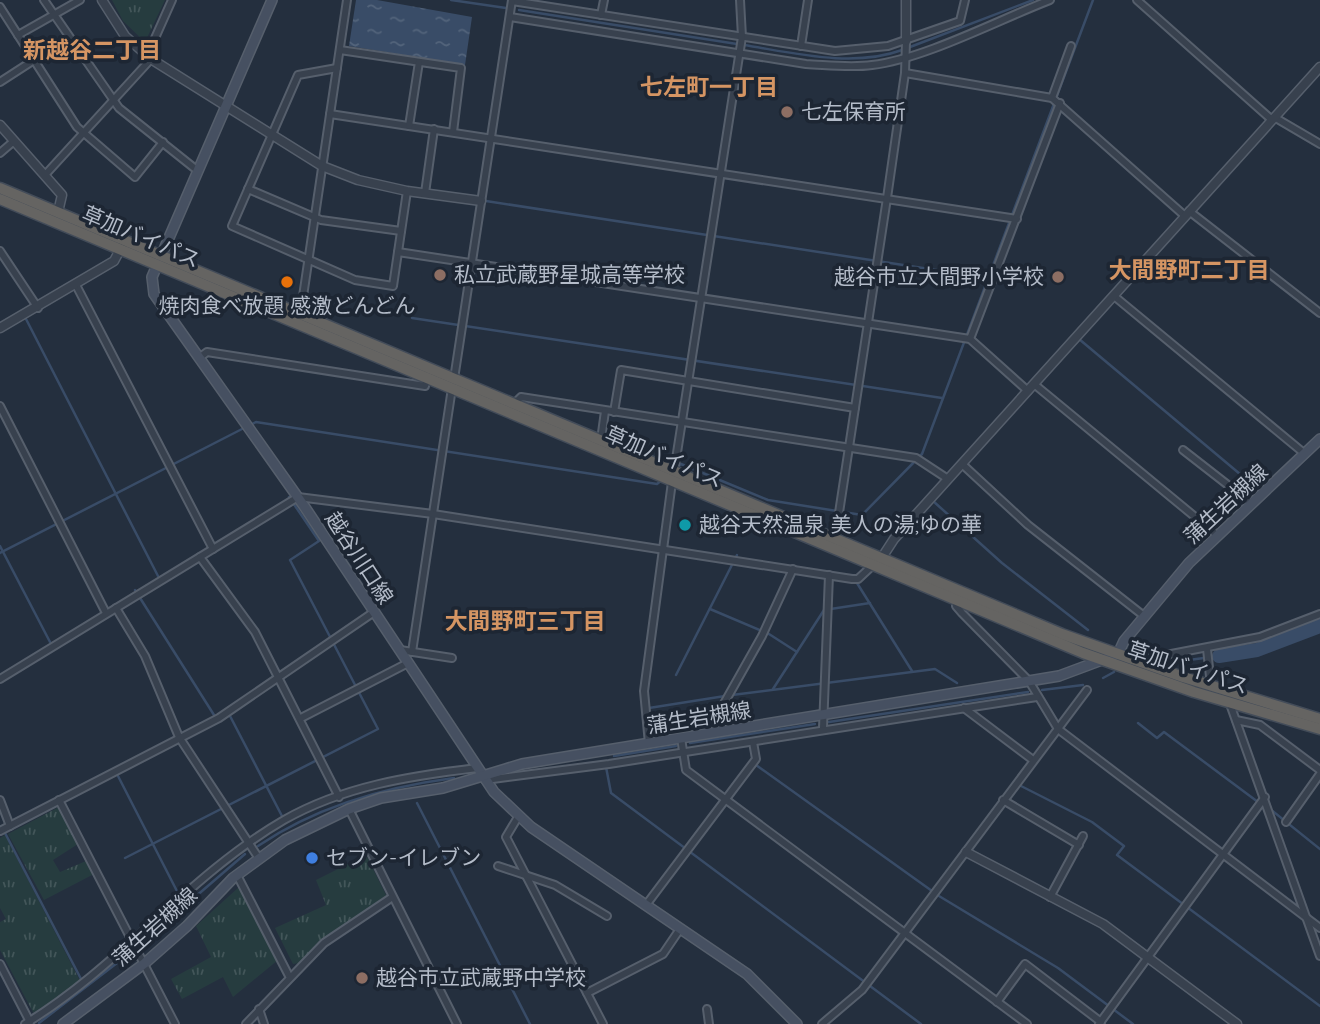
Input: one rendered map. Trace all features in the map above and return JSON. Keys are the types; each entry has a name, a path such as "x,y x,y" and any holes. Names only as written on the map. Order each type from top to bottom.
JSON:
{"highway":[{"name":"草加バイパス","path":"0,188 58,212 123,245"},
{"name":"草加バイパス","path":"0,199 297,314 453,384 877,562 1136,661 1320,719"},
{"name":"草加バイパス","path":"160,260 427,378 514,404 601,440 673,477 835,539 958,601 1101,660 1230,704 1320,729"}],"main road":[{"name":"越谷川口線","path":"272,0 160,260 152,284 154,294 298,498 481,774 518,817 747,974 797,1024"},
{"name":"蒲生岩槻線","path":"63,1024 145,963 258,857 285,840 349,809 386,797 443,788 481,774 522,764 1059,676 1118,654 1144,616 1189,563 1320,439"}],"street":[{"path":"44,0 113,101 198,171"},
{"path":"18,35 80,0"},
{"path":"102,0 125,36 149,58 322,166 358,180 407,191 481,201"},
{"path":"45,175 149,58 172,0"},
{"path":"297,314 308,259 347,0"},
{"path":"601,15 604,0"},
{"path":"649,744 644,691 673,477 740,52 740,0"},
{"path":"801,46 808,0"},
{"path":"835,539 905,73 906,0"},
{"path":"412,652 512,1 801,46 852,51 906,41 960,20 965,0"},
{"path":"510,17 806,64 844,66 872,65 905,58 1049,0"},
{"path":"1137,0 1273,119 1320,144"},
{"path":"0,7 82,134 135,177 163,142"},
{"path":"1052,98 1072,46"},
{"path":"340,50 461,68 453,132"},
{"path":"0,82 34,60"},
{"path":"409,125 419,62"},
{"path":"0,679 298,498 433,514 859,579 1320,67"},
{"path":"337,68 298,75 232,226 355,280 393,286 407,191"},
{"path":"905,73 1052,98 1187,214 1320,313"},
{"path":"970,339 1060,103"},
{"path":"330,114 1017,219"},
{"path":"0,125 62,195 58,212"},
{"path":"425,193 434,129"},
{"path":"0,153 14,141"},
{"path":"248,189 314,218 401,231"},
{"path":"0,328 114,261 123,245"},
{"path":"0,251 38,308"},
{"path":"398,252 970,339 1217,536"},
{"path":"76,285 213,549"},
{"path":"1114,296 1305,454"},
{"path":"199,358 207,352 425,386 427,378"},
{"path":"614,412 621,370 855,408"},
{"path":"514,404 521,397 916,458 948,479"},
{"path":"548,418 554,402"},
{"path":"0,405 106,613"},
{"path":"601,440 605,411"},
{"path":"1182,450 1251,503"},
{"path":"962,464 1028,525 1144,616"},
{"path":"200,557 255,632 339,797"},
{"path":"722,732 722,707 762,636 793,569"},
{"path":"822,728 829,575"},
{"path":"958,601 956,606 962,613 1029,681 1058,729 1320,928"},
{"path":"116,607 145,656 179,737 258,857"},
{"path":"0,831 219,718 374,612"},
{"path":"1136,661 1260,637 1320,614"},
{"path":"1207,649 1211,686"},
{"path":"400,650 453,657"},
{"path":"301,718 408,663"},
{"path":"822,1024 862,990 1087,690"},
{"path":"0,964 29,1023 133,942 249,843 285,820 371,784 403,776 481,774 684,752 1037,696"},
{"path":"1230,704 1320,956"},
{"path":"964,708 1033,760"},
{"path":"1236,720 1260,725 1320,772 1286,822"},
{"path":"681,738 686,770 1027,1024"},
{"path":"646,905 756,759 753,742"},
{"path":"997,1002 1025,964 1100,1023 1265,797"},
{"path":"0,800 10,826"},
{"path":"59,800 175,1024"},
{"path":"1003,800 1079,845"},
{"path":"349,809 391,898 457,1024"},
{"path":"518,817 506,837 603,1024"},
{"path":"1049,897 1083,836"},
{"path":"966,852 1103,924 1237,1024"},
{"path":"498,866 555,885 607,916"},
{"path":"237,875 289,976"},
{"path":"246,1024 289,976 324,943 391,898"},
{"path":"587,992 663,954 680,929"},
{"path":"259,1009 264,1024"},
{"path":"707,1009 709,1024"}],"green space":[{"path":"112,0 165,0 145,42 123,21"},
{"path":"59,807 78,844 53,860 60,872 86,861 94,874 44,900 8,834"},
{"path":"5,835 80,981 34,1014 0,950 0,922 6,919 0,908 0,838"},
{"path":"366,855 387,897 341,927 300,963 293,964 275,928 326,905 316,880"},
{"path":"239,887 278,960 233,997 223,977 182,999 171,979 211,957 196,926"}],"water":[{"path":"356,0 377,0 472,17 465,65 349,46"}],"waterway":[{"path":"451,0 506,8"},
{"path":"910,47 1033,0"},
{"path":"676,468 681,464 768,500 862,515 922,454 1093,0"},
{"path":"519,10 737,44"},
{"path":"744,45 803,55 844,58 864,58 902,50"},
{"path":"486,201 988,278"},
{"path":"412,318 942,398"},
{"path":"26,319 158,576"},
{"path":"1079,339 1259,490"},
{"path":"250,425 256,422 657,484 663,479"},
{"path":"0,553 244,428"},
{"path":"125,858 378,729 290,560 319,541 289,497"},
{"path":"933,501 1002,563 1088,630"},
{"path":"0,546 50,642"},
{"path":"676,675 737,555"},
{"path":"852,575 912,671"},
{"path":"135,590 214,715"},
{"path":"773,689 824,610 870,603"},
{"path":"710,609 769,634 797,652"},
{"path":"1219,656 1257,650 1320,626"},
{"path":"1166,663 1204,658"},
{"path":"732,695 935,669 957,683"},
{"path":"1103,678 1114,672"},
{"path":"1042,690 1083,685"},
{"path":"829,722 1028,692"},
{"path":"649,708 725,696"},
{"path":"230,716 283,818"},
{"path":"1138,723 1157,738 1164,732 1258,802"},
{"path":"690,743 815,724"},
{"path":"614,756 676,746"},
{"path":"756,765 939,896 1058,968 1133,1024"},
{"path":"606,767 611,793 921,1024"},
{"path":"118,776 180,897"},
{"path":"258,846 304,820 352,800 402,787 454,778"},
{"path":"1021,786 1092,822 1124,846 1117,855 1320,1006"},
{"path":"417,803 530,1024"},
{"path":"1270,809 1320,849"},
{"path":"5,833 81,979"},
{"path":"144,941 245,854"},
{"path":"39,1023 130,953"}],"place":[{"name":"七左保育所","path":"787,112"},
{"name":"私立武蔵野星城高等学校","path":"440,275"},
{"name":"越谷市立大間野小学校","path":"1058,277"},
{"name":"焼肉食べ放題 感激どんどん","path":"287,282"},
{"name":"越谷天然温泉 美人の湯;ゆの華","path":"685,525"},
{"name":"セブン-イレブン","path":"312,858"},
{"name":"越谷市立武蔵野中学校","path":"362,978"}],"district":[{"name":"新越谷二丁目","path":"92,50"},
{"name":"七左町一丁目","path":"709,87"},
{"name":"大間野町二丁目","path":"1189,270"},
{"name":"大間野町三丁目","path":"525,621"}]}
